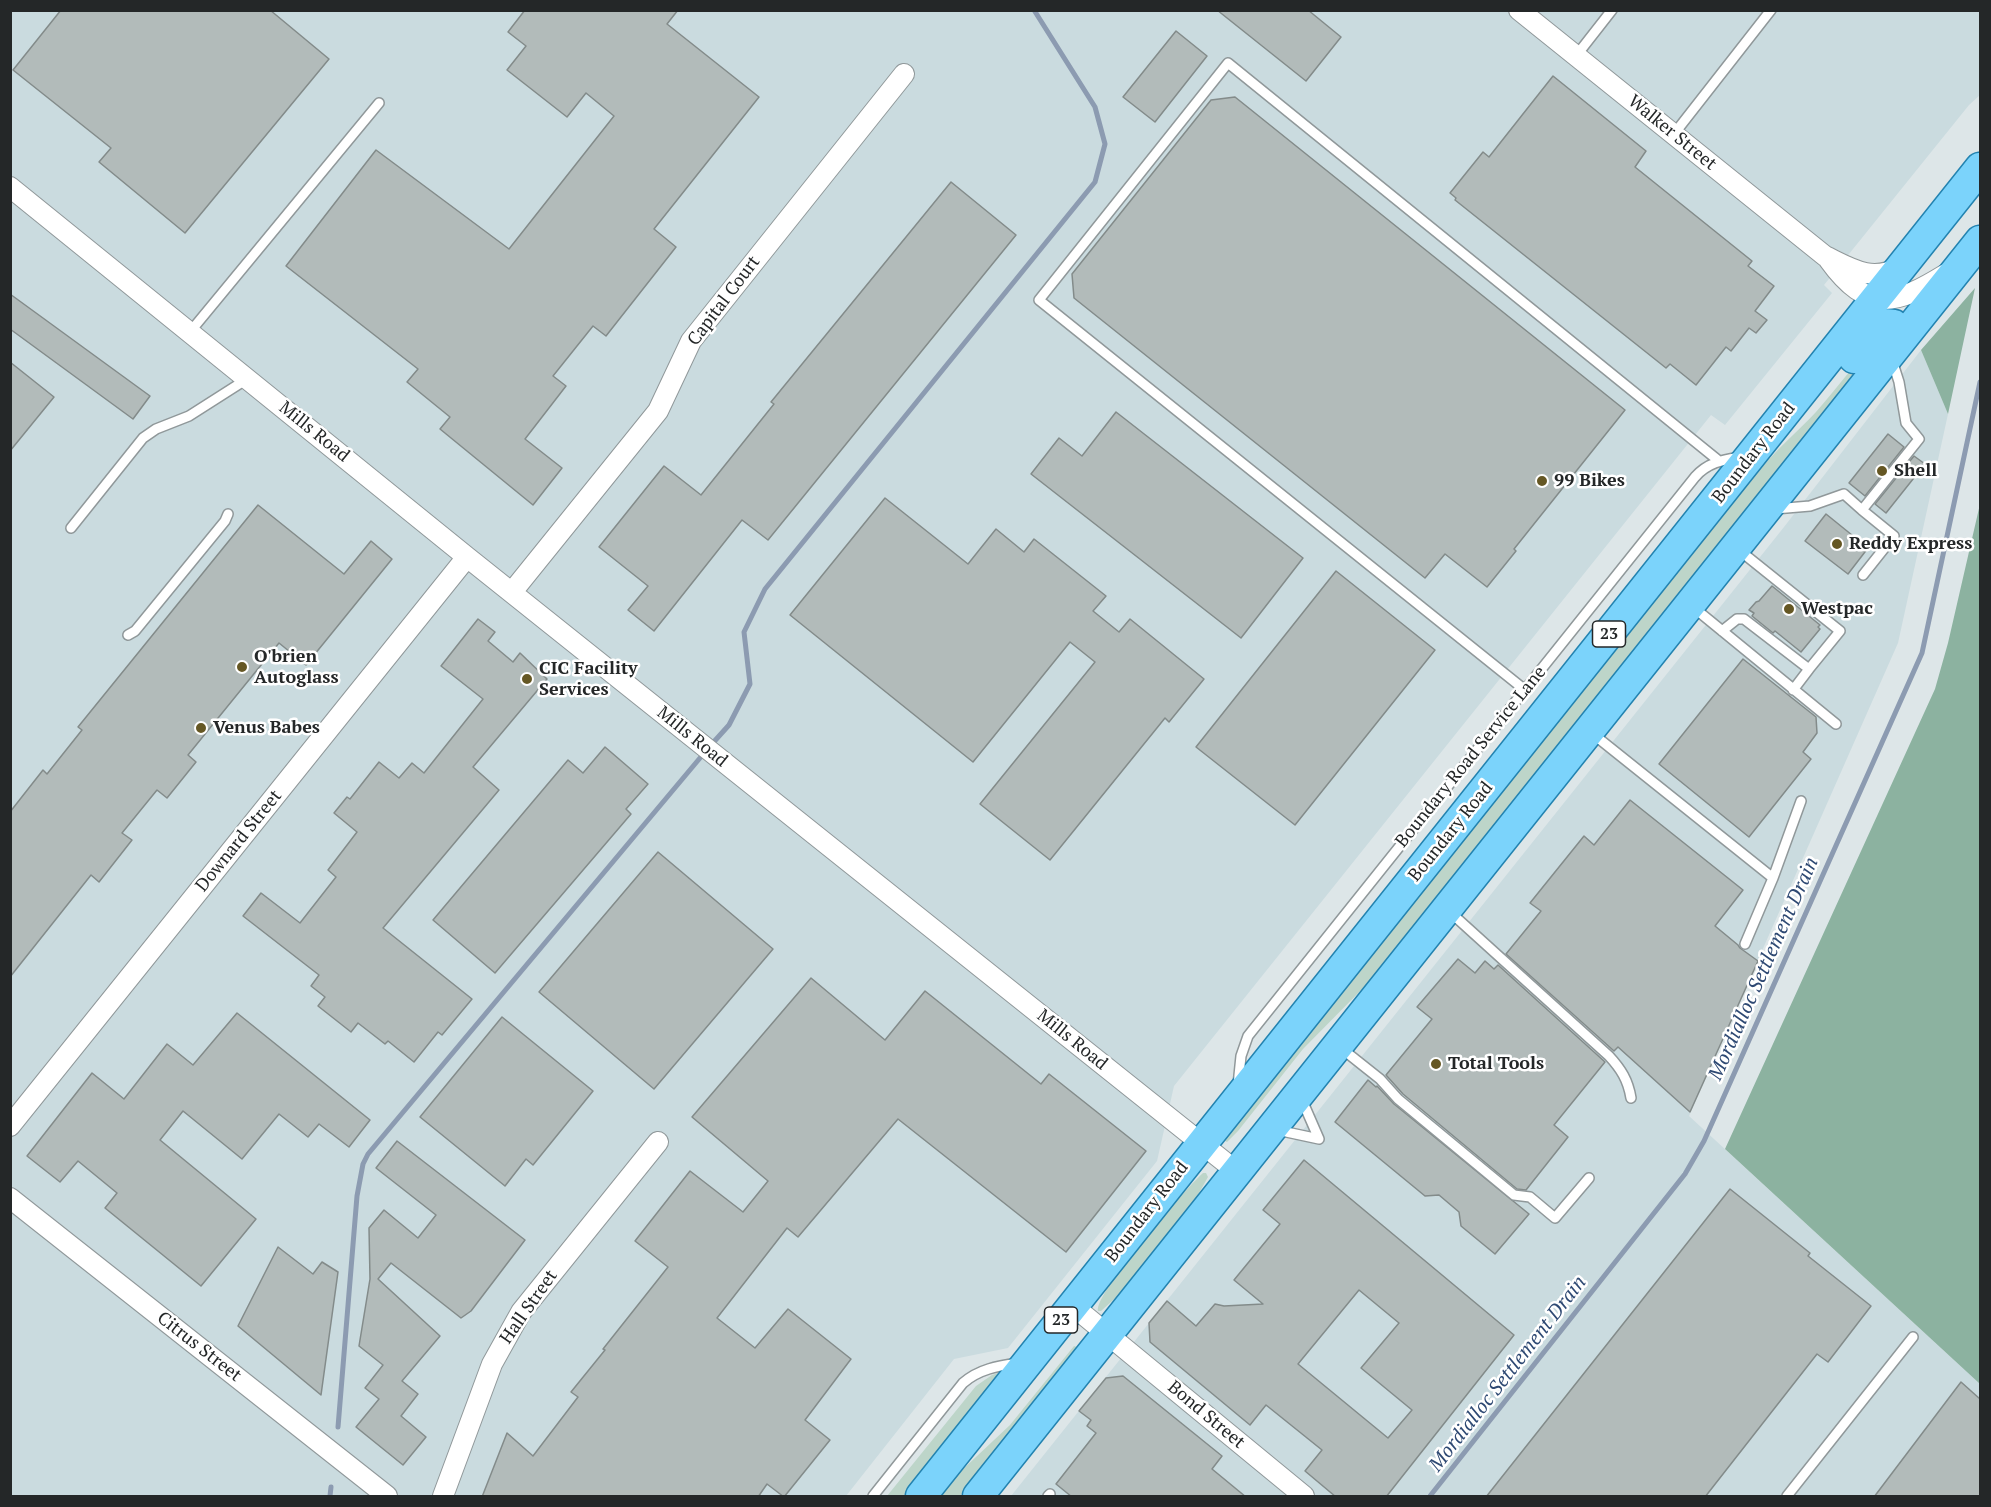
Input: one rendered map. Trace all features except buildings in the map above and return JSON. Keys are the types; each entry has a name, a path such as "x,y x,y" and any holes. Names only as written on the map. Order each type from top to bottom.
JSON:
{"main road":[{"name":"Boundary Road","path":"921,1497 1980,168"},
{"name":"23","path":"978,1497 1270,1128 1972,252"},
{"path":"1760,445 1836,379 1884,324 1894,325 1898,345"}],"street":[{"name":"Walker Street","path":"1519,10 1825,256 1849,284 1862,293 1877,298"},
{"name":"Capital Court","path":"512,592 658,411 691,341 904,74"},
{"name":"Mills Road","path":"10,187 467,557 1236,1171"},
{"path":"1877,298 1903,297 1917,291 1972,252"},
{"name":"Walker Street","path":"1825,256 1870,275 1893,271 1903,265"},
{"name":"Downard Street","path":"10,1126 467,557"},
{"name":"Hall Street","path":"444,1497 492,1364 521,1312 658,1142"},
{"name":"Citrus Street","path":"10,1198 387,1497"},
{"name":"Bond Street","path":"1073,1306 1304,1497"}],"lane":[{"path":"1576,56 1612,10"},
{"path":"1674,134 1771,10"},
{"path":"1525,690 1039,300 1228,63 1719,461"},
{"path":"190,332 379,103"},
{"path":"1862,510 1919,439 1906,423 1899,382 1898,345"},
{"path":"71,528 143,438 156,429 189,416 247,379"},
{"name":"Boundary Road Service Lane","path":"1237,1099 1241,1056 1248,1036 1695,477 1701,470 1719,461 1760,445"},
{"path":"1765,510 1810,506 1844,494 1894,536 1863,575"},
{"path":"128,635 135,631 225,521 228,514"},
{"path":"1735,547 1840,631 1793,690"},
{"path":"1689,604 1836,724"},
{"path":"1722,631 1737,619 1747,620 1809,669"},
{"path":"1589,730 1773,878"},
{"path":"1745,944 1773,878 1801,801"},
{"path":"1446,909 1609,1056 1629,1083 1631,1098"},
{"path":"1337,1045 1380,1079 1398,1099 1514,1195 1530,1197 1555,1218 1588,1178"},
{"path":"1270,1128 1319,1139 1299,1092"},
{"path":"1787,1497 1913,1337"},
{"path":"873,1497 963,1383 978,1372 1029,1361"}],"shaded area":[{"path":"1980,10 1980,95 1969,105 1824,285 1832,293 1725,425 1711,415 1174,1086 1157,1161 1008,1348 954,1359 846,1496 11,1496 10,11"},
{"path":"1921,350 1948,414 1898,643 1689,1116 1980,1384 1980,1496 1011,1496 1784,527"}],"green space":[{"path":"1975,288 1948,414 1921,350"},
{"path":"1887,333 1374,977 1303,1049 1238,1131 1227,1142 1225,1141 1225,1138 1758,472 1816,412 1867,351"},
{"path":"1980,504 1980,1384 1725,1149 1935,689"},
{"path":"1203,1173 1206,1173 1208,1177 1195,1200 1121,1293 1101,1311 1098,1311 1110,1284 1125,1263 1178,1199"},
{"path":"1074,1346 1077,1347 1071,1357 960,1496 940,1496 960,1472 1010,1425"},
{"path":"1001,1372 904,1496 887,1496 976,1386"}],"waterway":[{"path":"711,745 729,725 750,684 744,632 765,589 1095,182 1105,144 1095,107 1034,10"},
{"name":"Mordialloc Settlement Drain","path":"1430,1496 1685,1174 1704,1141 1922,653 1980,382"},
{"path":"338,1427 357,1196 363,1164 368,1154 705,752"},
{"path":"330,1496 331,1487"}],"place":[{"name":"Shell","path":"1882,471"},
{"name":"99 Bikes","path":"1542,481"},
{"name":"Reddy Express","path":"1837,544"},
{"name":"Westpac","path":"1789,609"},
{"name":"O'brien Autoglass","path":"242,667"},
{"name":"CIC Facility Services","path":"527,679"},
{"name":"Venus Babes","path":"201,728"},
{"name":"Total Tools","path":"1436,1064"}]}
